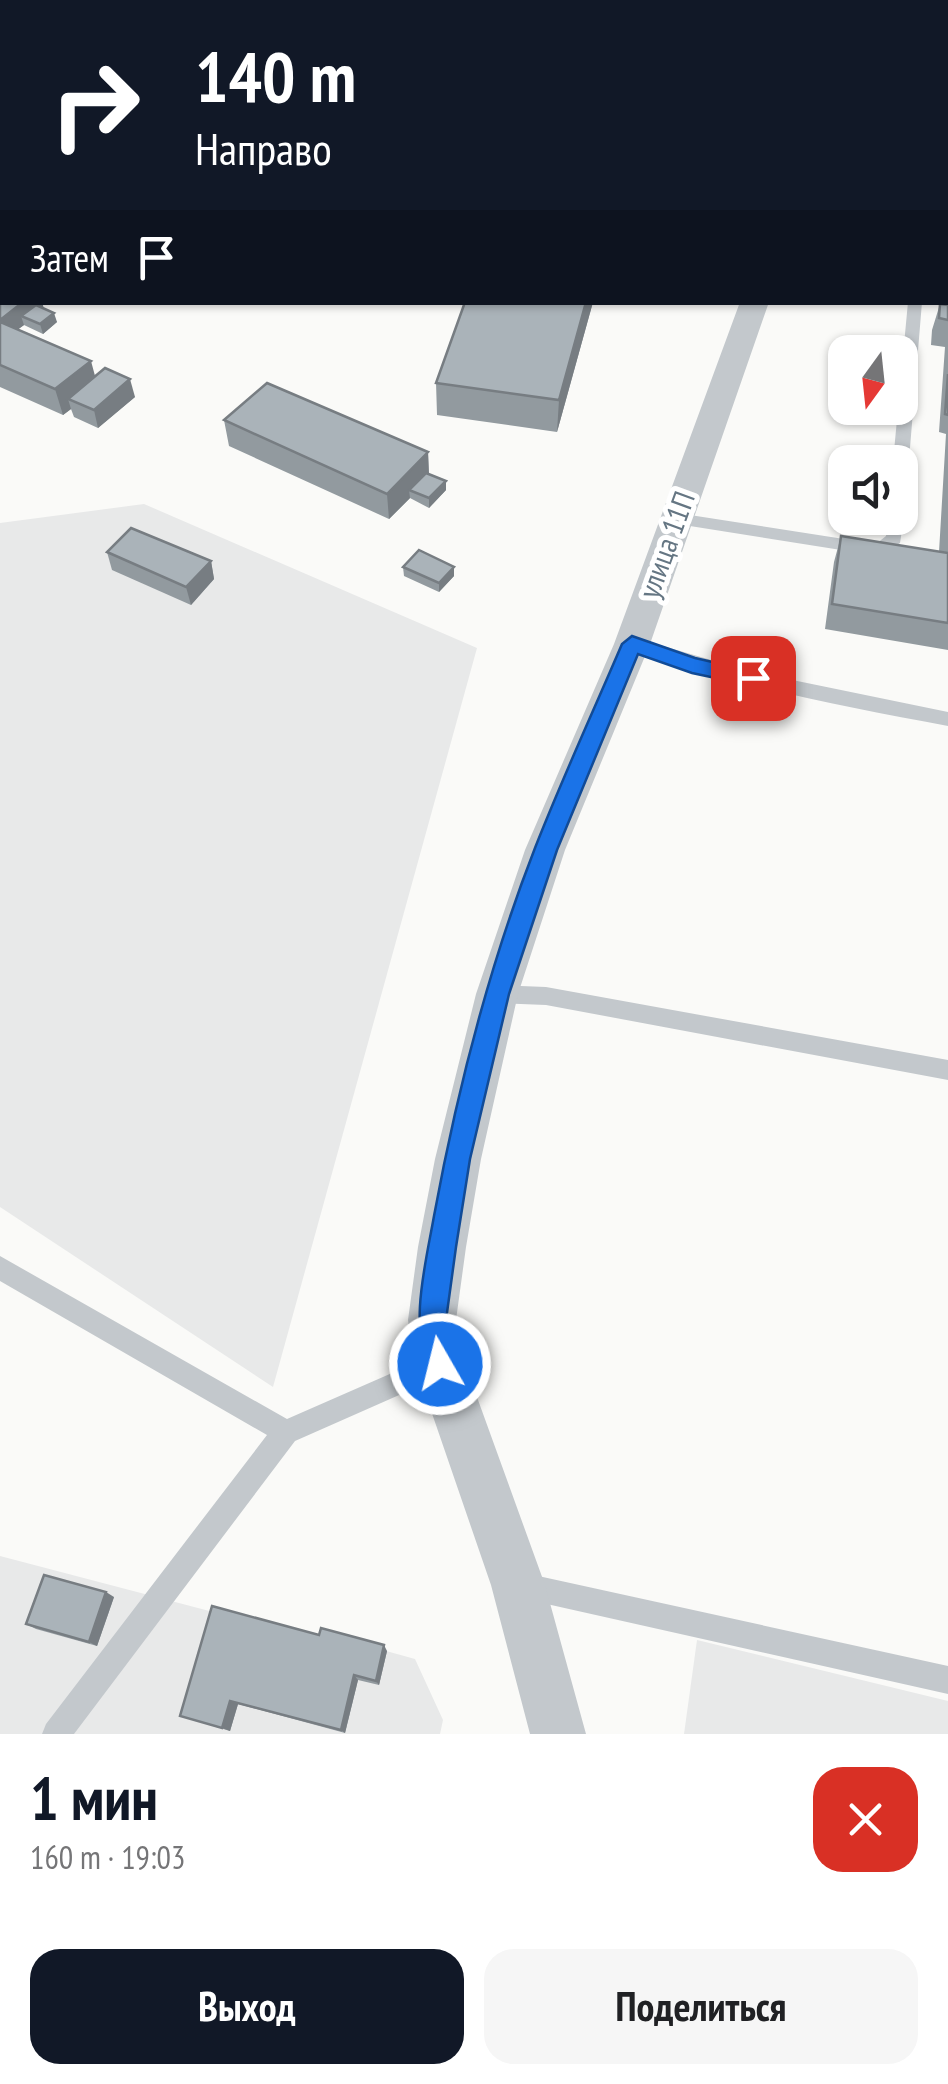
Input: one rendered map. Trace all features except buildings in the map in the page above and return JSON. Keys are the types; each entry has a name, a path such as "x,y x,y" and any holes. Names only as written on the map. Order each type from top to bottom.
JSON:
{"street":[{"name":"улица 11П","path":"558,1734 518,1584 440,1364 432,1320 442,1247 458,1159 497,994 546,850 632,644 754,305"}],"lane":[{"path":"902,445 914,305"},
{"path":"677,519 879,550 894,540 894,535"},
{"path":"632,644 692,665 810,694 948,719"},
{"path":"497,994 546,996 948,1070"},
{"path":"0,1268 286,1432"},
{"path":"56,1734 286,1432 440,1364"},
{"path":"518,1584 948,1680"}],"shaded area":[{"path":"144,504 477,648 273,1387 0,1207 0,523"},
{"path":"0,1556 323,1641 325,1634 415,1659 443,1720 440,1734 0,1734"},
{"path":"697,1640 948,1701 948,1734 684,1734"}],"route":[{"path":"440,1364 432,1320 442,1247 458,1159 497,994 546,850 632,644 692,665 753,678"}]}
